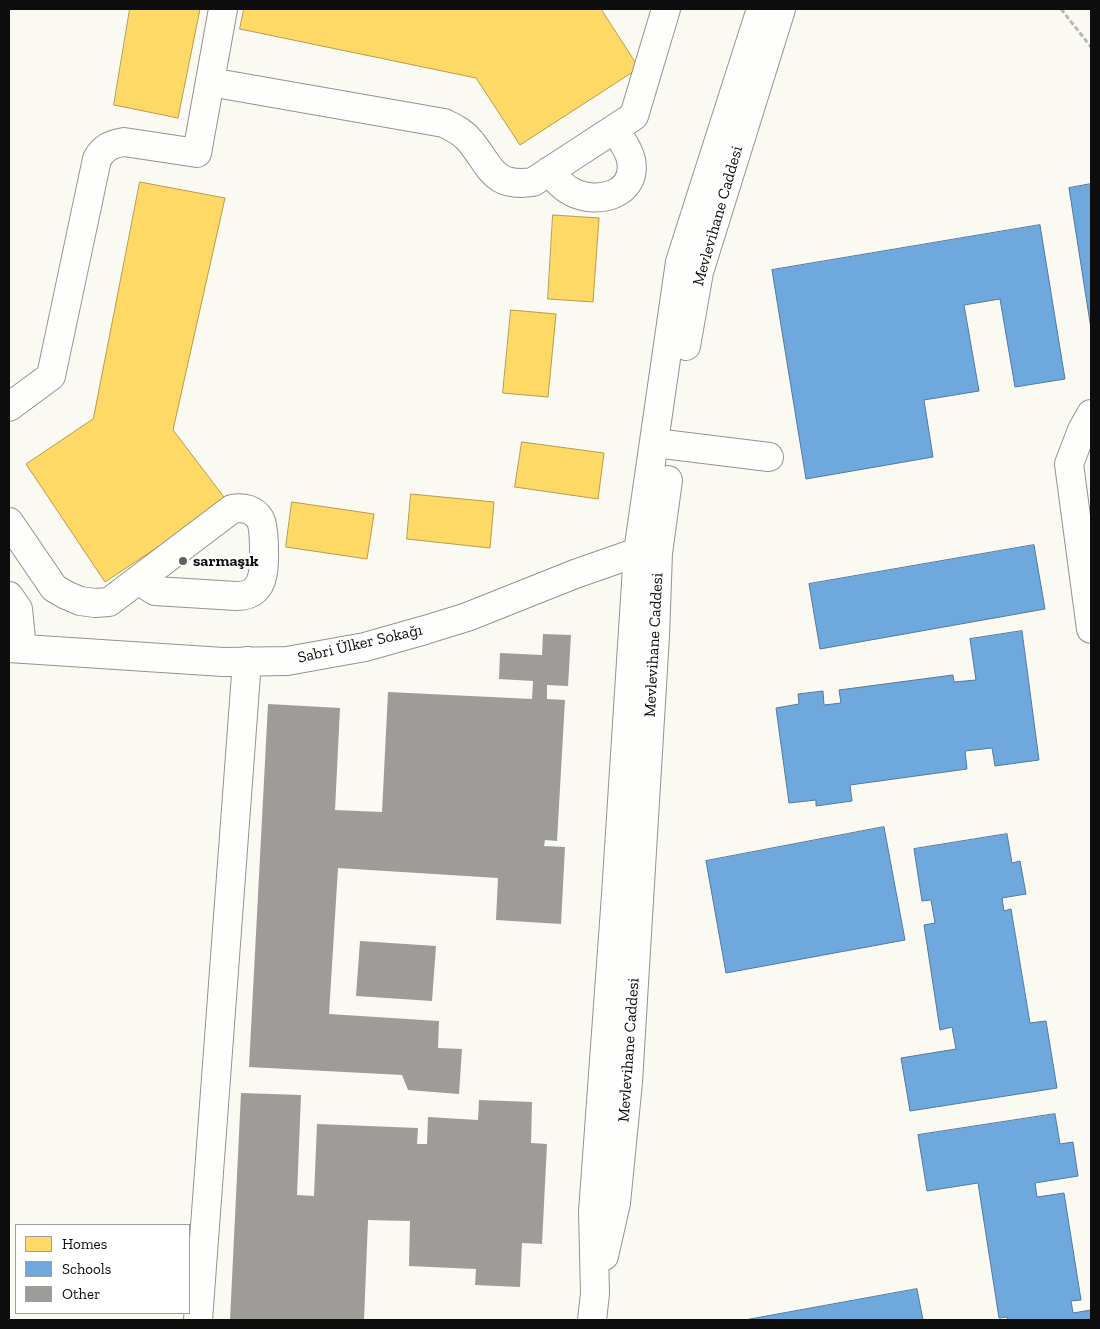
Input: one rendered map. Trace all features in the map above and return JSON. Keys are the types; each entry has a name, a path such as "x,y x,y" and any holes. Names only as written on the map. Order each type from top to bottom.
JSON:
{"street":[{"path":"9,408 51,376 96,159 107,147 124,142 197,153 223,9"},
{"path":"210,82 444,124 464,134 496,176 514,183 533,182 634,116 666,9"},
{"name":"Mevlevihane Caddesi","path":"712,193 722,131 761,9"},
{"name":"Mevlevihane Caddesi","path":"594,1307 593,1212 616,895 648,553 664,444 680,262 712,193 782,9"},
{"path":"549,171 560,185 570,192 581,196 604,197 620,191 630,176 632,166 631,157 615,129"},
{"path":"1091,414 1082,430 1069,464 1091,629"},
{"path":"664,444 769,457"},
{"path":"9,522 54,588 66,596 95,603 109,602 232,508 247,509 260,519 263,528 263,575 260,583 249,594 236,596 155,592 138,580"},
{"name":"Sabri Ülker Sokağı","path":"15,649 223,662 287,661 364,647 467,617 575,574 648,553"},
{"path":"9,596 18,610 15,649"},
{"path":"198,1320 247,661"}],"path":[{"path":"1061,9 1091,47"}],"building: Homes":[{"path":"130,9 200,9 178,118 114,105"},
{"path":"244,9 601,9 639,68 520,145 476,78 240,29"},
{"path":"140,182 225,198 173,430 227,501 105,582 26,464 93,419"},
{"path":"553,215 599,218 593,302 548,299"},
{"path":"511,310 556,314 548,397 503,393"},
{"path":"522,442 604,453 598,499 515,487"},
{"path":"411,494 494,502 490,548 407,539"},
{"path":"292,502 374,514 367,559 286,547"}],"building: Schools":[{"path":"1091,184 1091,329 1069,188"},
{"path":"1040,225 1065,379 1015,387 1000,299 964,305 979,391 924,400 933,457 806,479 772,270"},
{"path":"1034,545 1045,609 820,649 809,584"},
{"path":"1022,631 1039,760 995,766 992,748 965,751 967,769 850,785 852,801 816,806 816,800 789,803 776,708 799,704 798,694 823,691 824,705 841,703 839,690 953,675 954,682 976,680 970,639"},
{"path":"884,827 905,940 726,973 706,861"},
{"path":"1007,834 1012,863 1020,861 1026,894 1002,898 1004,911 1011,909 1030,1023 1046,1021 1057,1088 910,1111 901,1058 956,1049 952,1027 940,1030 924,925 935,923 931,900 922,901 914,849"},
{"path":"1055,1114 1060,1144 1073,1142 1078,1176 1035,1183 1037,1197 1064,1193 1081,1300 1071,1301 1073,1313 1091,1310 1091,1320 1008,1320 1007,1317 999,1318 978,1183 927,1191 918,1135"},
{"path":"917,1289 923,1320 745,1320"}],"building: Other":[{"path":"543,634 571,635 568,686 547,685 547,699 565,700 557,841 545,840 544,846 565,847 561,924 496,920 498,878 338,868 329,1014 439,1021 438,1048 462,1049 459,1094 408,1090 402,1075 249,1067 268,704 340,708 335,810 382,812 388,692 532,699 533,681 499,679 500,653 542,655"},
{"path":"360,941 436,946 432,1001 356,996"},
{"path":"241,1093 301,1095 297,1195 314,1196 317,1124 418,1128 417,1144 427,1144 428,1117 478,1120 479,1100 532,1102 531,1143 547,1144 542,1244 522,1243 520,1287 475,1285 476,1269 409,1266 410,1221 368,1220 364,1320 230,1320"}],"place":[{"name":"sarmaşık","path":"183,561"}]}
